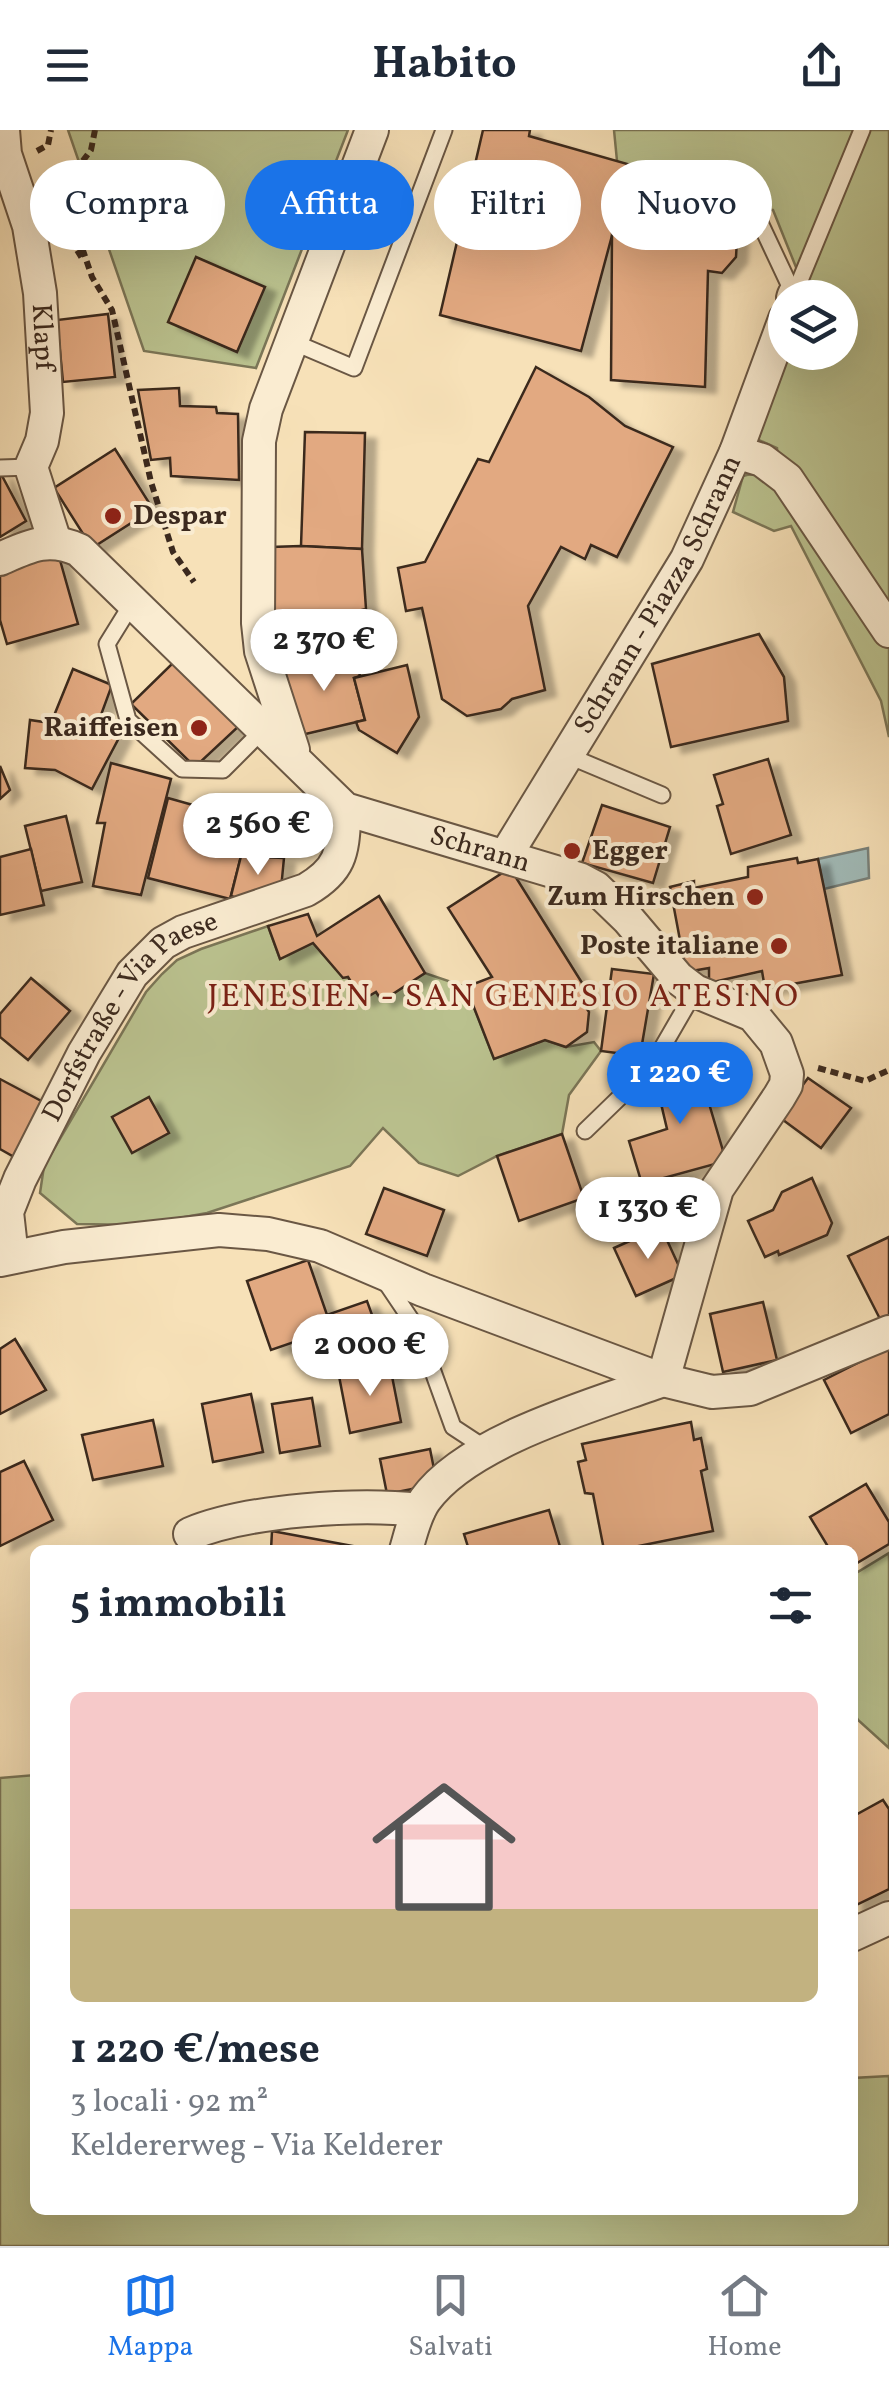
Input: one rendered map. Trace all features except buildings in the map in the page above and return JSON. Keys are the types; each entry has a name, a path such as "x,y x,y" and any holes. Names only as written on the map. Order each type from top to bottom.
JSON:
{"street":[{"name":"Klapf","path":"3,130 6,154 29,226 40,293 47,413 42,441 15,468 55,542"},
{"path":"297,761 280,718 262,651 256,568 259,442 266,409 372,130"},
{"name":"Schrann - Piazza Schrann","path":"506,856 687,559 736,452 768,364"},
{"path":"736,452 762,460 787,480 889,631"},
{"path":"0,559 32,544 55,542 79,550 346,809"},
{"name":"Schrann","path":"346,809 579,879 596,888 666,966 695,991 753,1015 783,1058"},
{"name":"Dorfstraße - Via Paese","path":"346,809 342,851 336,866 323,880 306,890 183,932 162,943 132,974 84,1053 20,1178 8,1212 6,1259 64,1247 220,1230 296,1239 663,1380 712,1392 750,1389 889,1332"},
{"path":"408,1545 425,1499 485,1448 663,1380 717,1189 786,1085 783,1058"},
{"path":"190,1534 233,1519 274,1514 396,1507 419,1510"},
{"path":"858,1932 889,1918"}],"lane":[{"path":"292,342 354,368 444,130"},
{"path":"800,280 862,130"},
{"path":"769,250 781,280"},
{"path":"134,601 107,644 128,720 182,770 223,770 264,729"},
{"path":"569,756 662,795"},
{"path":"586,1131 651,1067 695,991"},
{"path":"377,1270 418,1330 453,1427 485,1448"}],"path":[{"path":"92,277 65,192 67,182 91,150 95,130"},
{"path":"77,250 112,310 151,482 174,552 194,582"},
{"path":"783,1058 865,1081 889,1070"}],"green space":[{"path":"68,130 348,130 336,160 245,160 245,250 302,250 256,368 144,351 109,250 225,250 225,160 78,160"},
{"path":"614,130 889,130 889,737 881,701 791,526 774,531 733,512 743,476 759,475 780,488 777,448 754,438 780,370 858,370 858,280 801,280 772,210 772,160 617,160"},
{"path":"268,926 280,959 313,943 343,977 376,992 381,1000 425,973 466,987 494,1059 545,1040 566,1047 594,1042 601,1051 569,1095 562,1134 497,1156 458,1176 419,1163 383,1128 350,1166 207,1213 140,1225 77,1224 40,1193 44,1166 146,992 177,960"},
{"path":"889,1553 889,1748 858,1720 858,1572"},
{"path":"30,1775 30,2215 858,2215 858,2078 889,2076 889,2246 0,2246 0,1778"}],"water":[{"path":"868,848 869,878 824,889 818,859"}],"place":[{"name":"Despar","path":"113,516"},
{"name":"Raiffeisen","path":"199,728"},
{"name":"Egger","path":"572,851"},
{"name":"Zum Hirschen","path":"755,897"},
{"name":"Poste italiane","path":"779,946"}],"district":[{"name":"JENESIEN - SAN GENESIO ATESINO","path":"504,998"}]}
